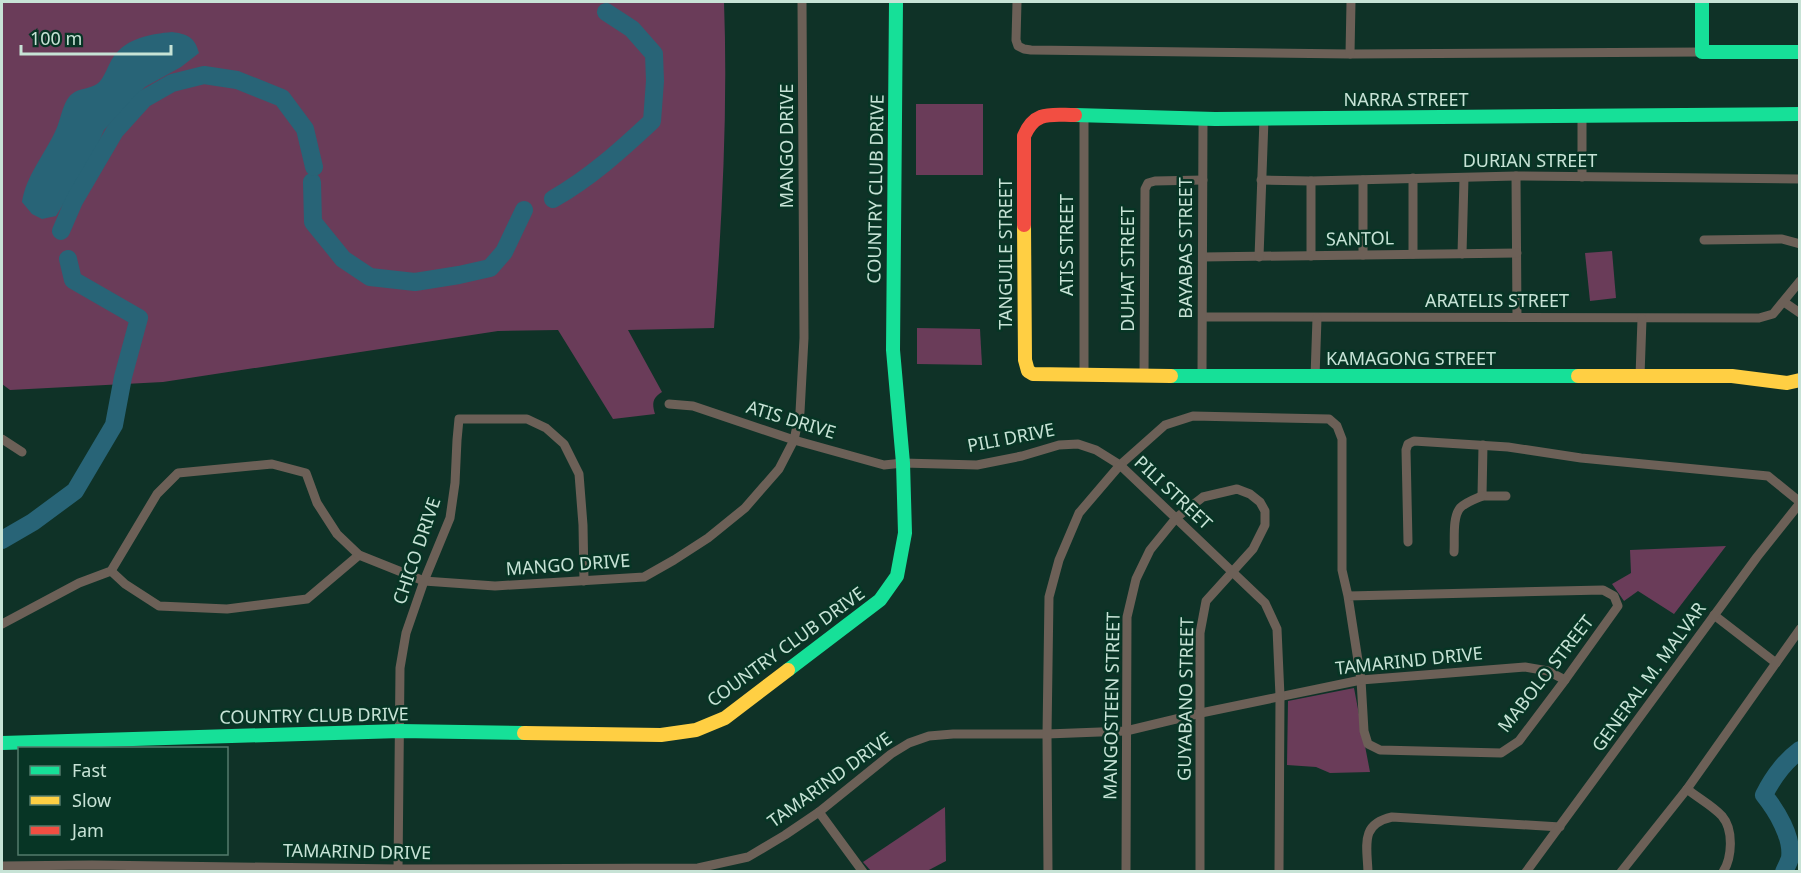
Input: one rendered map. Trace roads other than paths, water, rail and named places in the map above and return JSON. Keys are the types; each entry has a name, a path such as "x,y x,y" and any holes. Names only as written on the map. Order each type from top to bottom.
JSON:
{"street":[{"name":"MANGO DRIVE","path":"111,571 158,494 178,473 272,464 306,473 317,503 338,534 359,555 424,581 495,586 644,577 708,538 745,508 779,469 794,440 800,412 804,338 802,2"},
{"name":"COUNTRY CLUB DRIVE","path":"2,743 400,731 661,735 696,730 724,718 880,600 897,576 905,533 903,463 893,350 896,2"},
{"path":"1017,2 1016,40 1018,46 1031,50 1350,54 1800,52"},
{"path":"1350,54 1351,2"},
{"path":"1702,2 1702,52"},
{"name":"NARRA STREET","path":"1024,136 1029,124 1042,115 1264,119 1800,114"},
{"name":"ATIS STREET","path":"1084,115 1084,376"},
{"path":"1582,116 1582,177"},
{"name":"BAYABAS STREET","path":"1202,376 1203,119"},
{"path":"1259,257 1264,119"},
{"name":"TANGUILE STREET","path":"1024,136 1025,360 1028,371"},
{"path":"1516,176 1517,316"},
{"name":"DURIAN STREET","path":"1261,180 1516,176 1800,179"},
{"path":"1413,178 1413,254"},
{"path":"1462,254 1464,178"},
{"name":"DUHAT STREET","path":"1144,376 1145,189 1148,183 1155,181 1203,180"},
{"path":"1363,180 1363,255"},
{"path":"1311,181 1311,256"},
{"path":"1704,240 1782,239 1800,244"},
{"name":"SANTOL","path":"1203,257 1516,253"},
{"name":"ARATELIS STREET","path":"1203,317 1759,318 1773,314 1800,281"},
{"path":"1784,302 1800,313"},
{"path":"1315,377 1317,318"},
{"path":"1640,376 1642,319"},
{"name":"KAMAGONG STREET","path":"1028,371 1040,375 1084,376 1732,376 1787,383 1797,381"},
{"name":"ATIS DRIVE","path":"669,404 693,406 794,440 884,465 903,463"},
{"path":"1120,465 1165,425 1193,417 1329,419 1337,426 1342,439 1342,570 1348,596"},
{"name":"CHICO DRIVE","path":"398,870 400,668 406,633 450,518 455,483 459,419 527,419 546,428 564,444 579,474 584,581"},
{"path":"2,439 22,452"},
{"path":"1408,542 1406,450 1408,444 1414,441 1526,449 1581,458 1768,476 1800,503"},
{"name":"PILI DRIVE","path":"903,463 977,465 1022,456 1059,445 1078,444 1096,450 1120,465"},
{"path":"1482,496 1483,445"},
{"name":"PILI STREET","path":"1048,872 1049,597 1059,560 1079,513 1120,465 1265,603 1277,629 1280,696 1279,872"},
{"name":"GUYABANO STREET","path":"1176,518 1203,497 1237,489 1250,494 1260,502 1265,511 1265,525 1253,549 1206,601 1200,633 1202,713 1200,872"},
{"path":"1454,552 1456,517 1459,509 1482,496 1506,496"},
{"name":"GENERAL M. MALVAR","path":"1526,872 1757,556 1800,503"},
{"name":"MANGOSTEEN STREET","path":"1126,872 1127,617 1136,579 1150,550 1176,518"},
{"path":"2,624 79,584 111,571 125,584 159,606 226,609 307,599 359,555"},
{"name":"MABOLO STREET","path":"1604,590 1614,596 1618,606 1519,741 1501,753 1380,750 1368,744 1364,730 1360,680 1348,596 1604,590"},
{"path":"1714,615 1776,663"},
{"path":"1620,872 1687,789 1800,629"},
{"name":"TAMARIND DRIVE","path":"2,866 92,865 398,870 698,868 748,857 819,812 891,754 909,743 930,736 1126,731 1360,680 1525,667 1548,671 1565,680"},
{"path":"1687,789 1724,818 1730,837 1730,857 1723,872"},
{"path":"819,812 863,872"},
{"path":"1368,872 1367,840 1373,825 1392,817 1560,827"}],"water":[{"path":"172,32 190,37 199,53 181,67 145,87 104,130 93,156 56,216 42,219 32,214 22,202 24,192 31,174 55,132 69,97 75,92 97,84 114,56 126,45 148,36"}],"waterway":[{"path":"553,199 592,173 652,121 655,81 654,54 632,29 606,12"},
{"path":"61,231 74,201 115,131 144,99 172,83 204,75 237,80 282,98 305,129 314,167"},
{"path":"312,182 313,222 343,259 370,277 415,282 490,268 504,252 524,210"},
{"path":"2,540 33,522 75,491 114,425 123,377 139,318 73,280 68,259"},
{"path":"1784,872 1790,858 1789,841 1774,808 1764,795 1779,770 1800,750"}]}
